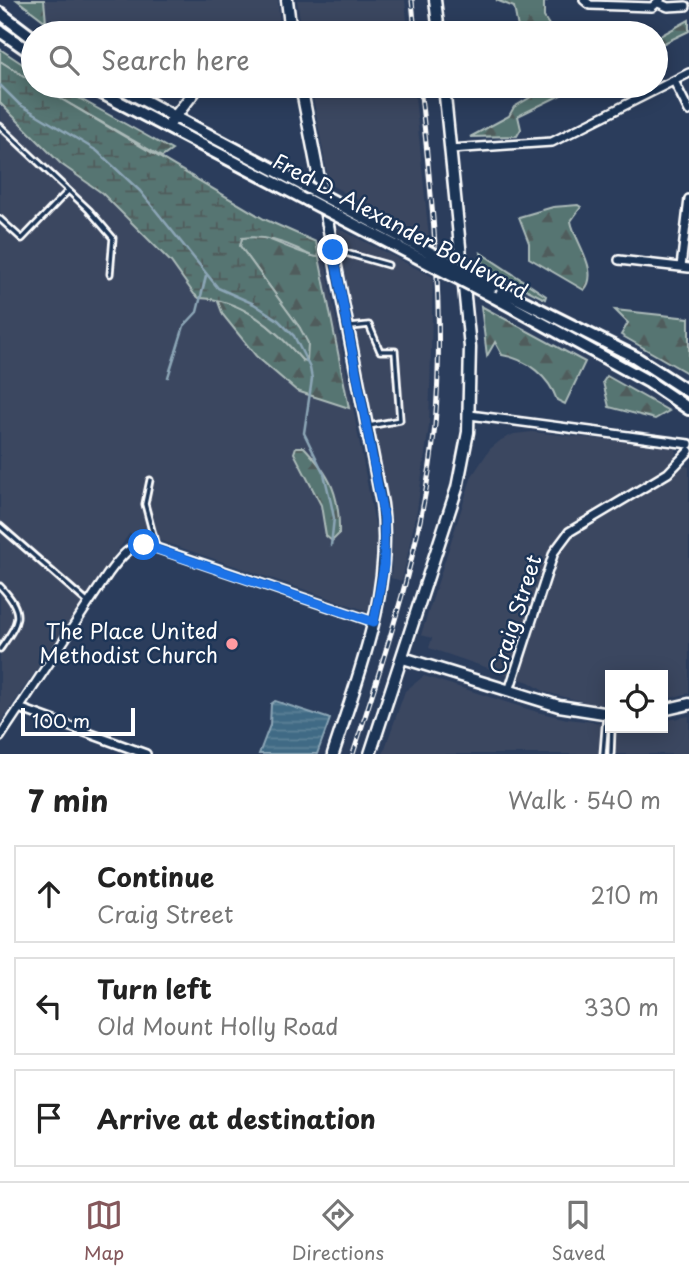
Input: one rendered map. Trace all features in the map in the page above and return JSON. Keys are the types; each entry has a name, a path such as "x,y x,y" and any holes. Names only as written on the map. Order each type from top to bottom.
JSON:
{"main road":[{"path":"0,13 21,29"},
{"path":"0,31 21,46"},
{"name":"Fred D. Alexander Boulevard","path":"111,98 307,200 635,357 689,392"},
{"name":"Fred D. Alexander Boulevard","path":"140,98 493,291 689,408"}],"street":[{"path":"287,0 290,21"},
{"path":"435,0 438,21"},
{"path":"584,0 590,5 601,6 652,7 659,1 668,7 686,6"},
{"path":"668,84 689,73"},
{"path":"674,81 689,111"},
{"path":"167,127 189,98"},
{"path":"303,98 382,504 385,541 381,589 374,622 333,754"},
{"path":"370,754 461,476 470,415 470,347 445,98"},
{"path":"451,149 552,142 640,98"},
{"path":"619,260 685,267 689,199"},
{"path":"470,415 513,418 689,444"},
{"name":"Craig Street","path":"509,691 554,552 569,532 668,473 689,451"},
{"path":"0,737 124,552 137,545 156,548 374,622"},
{"path":"403,658 559,706 605,714"},
{"path":"668,709 689,704"},
{"path":"19,708 146,754"}],"lane":[{"path":"0,126 113,238 110,274"},
{"path":"0,219 22,239 68,191"},
{"path":"333,250 388,265"},
{"path":"347,327 369,324 380,351 395,351 400,420 367,427"},
{"path":"150,480 145,504 156,548"},
{"path":"0,527 88,604"},
{"path":"0,586 13,600 18,615 14,630 0,649"},
{"path":"603,754 606,733"},
{"path":"611,754 612,733"}],"shaded area":[{"path":"17,0 278,0 279,21 44,21"},
{"path":"297,0 405,0 407,21 300,21"},
{"path":"0,61 21,74 21,98 59,98 264,219 322,244 376,530 375,574 368,611 143,535 129,534 0,723"},
{"path":"313,98 415,98 429,239 329,184"},
{"path":"336,227 433,277 429,426 417,510 402,581 391,578 391,513"},
{"path":"532,432 677,447 673,463 689,467 689,693 668,699 668,670 605,670 605,704 592,704 545,692 529,682 429,648 432,638 421,635 472,476 490,449 514,434"},
{"path":"424,676 537,712 605,723 605,733 668,733 668,720 689,716 689,754 383,754 405,691"},
{"path":"275,701 330,719 317,754 259,754 270,725 271,704"}],"green space":[{"path":"17,0 44,0 45,21"},
{"path":"496,0 548,0 544,2 546,21 517,21 514,7"},
{"path":"689,20 689,31 668,41 668,31"},
{"path":"0,49 21,63 21,74 0,61"},
{"path":"0,61 21,74 21,98 59,98 264,219 316,242 319,257 311,256 285,243 264,238 242,238 240,246 300,328 308,343 307,361 302,360 281,337 256,317 229,304 199,298 194,294 171,262 102,193 61,164 0,103"},
{"path":"60,98 79,98 172,150 162,157"},
{"path":"529,98 555,98 518,116 521,129 517,136 470,137 509,116 514,107"},
{"path":"553,207 581,207 571,221 590,274 584,290 529,258 529,243 519,217"},
{"path":"258,235 319,257 349,408 297,391 256,356 223,315 217,299 253,315 302,360 300,328 240,246 242,238"},
{"path":"481,253 546,296 545,299 484,268"},
{"path":"481,306 585,362 565,404 557,400 549,384 536,370 520,360 502,355 495,342 487,356"},
{"path":"615,310 689,318 689,374 621,335 628,323"},
{"path":"607,376 669,411 655,419 609,407 603,382"},
{"path":"296,447 304,447 321,467 332,487 338,508 339,534 332,541 326,536 321,505 294,453"}],"waterway":[{"path":"0,85 19,104 97,151 140,191 218,288 254,304 278,320 294,336 310,368 312,379 304,433 324,474 331,503 334,518 331,546"},
{"path":"168,377 184,326 197,312 206,276"}],"railway":[{"path":"412,0 414,21"},
{"path":"353,754 403,592 422,509 435,425 438,298 433,213 421,98"}],"place":[{"name":"The Place United Methodist Church","path":"232,644"}],"route":[{"path":"144,545 374,622 384,565 384,518 333,250"}]}
